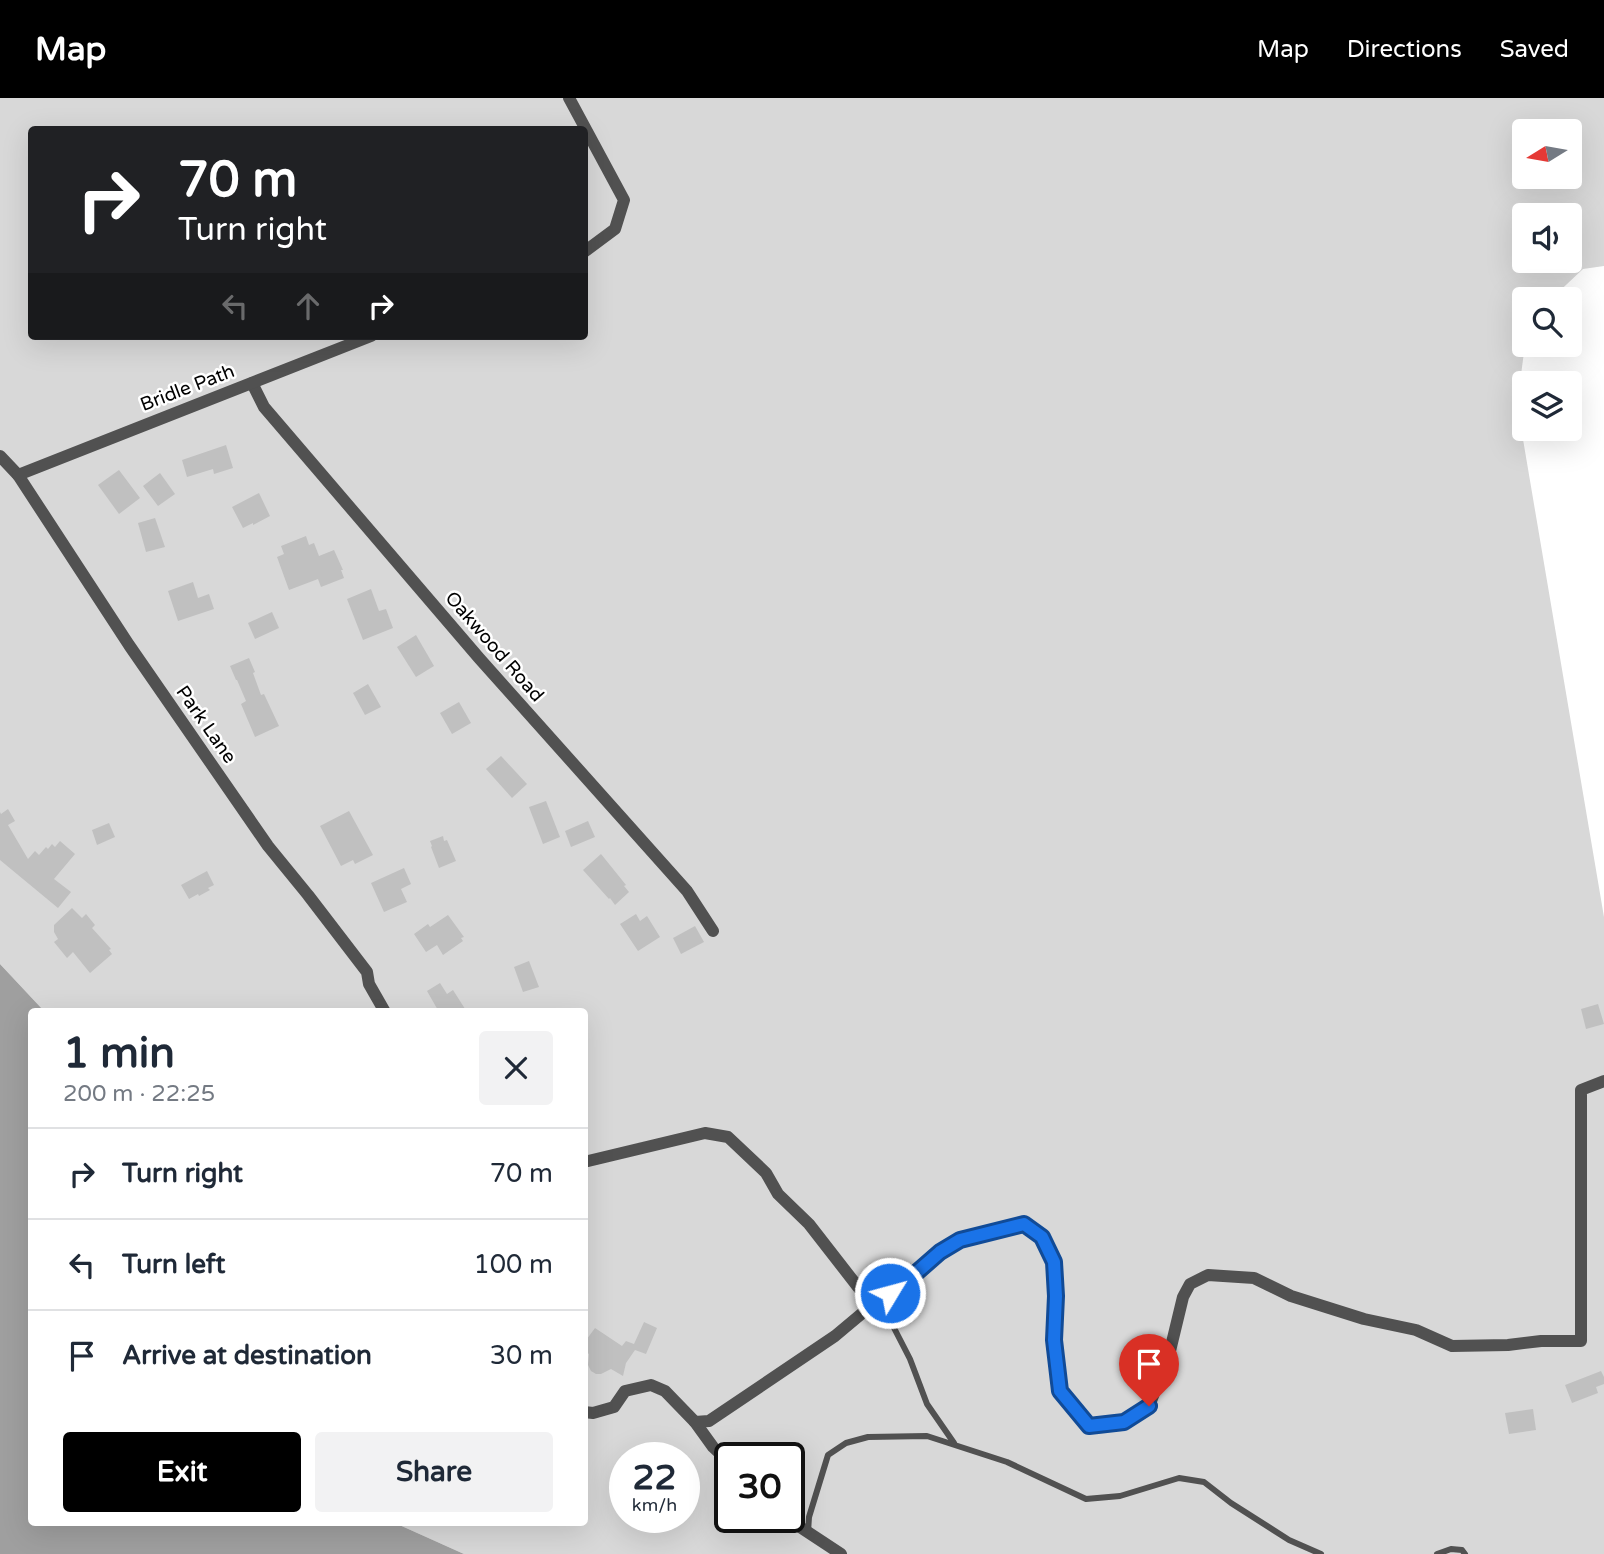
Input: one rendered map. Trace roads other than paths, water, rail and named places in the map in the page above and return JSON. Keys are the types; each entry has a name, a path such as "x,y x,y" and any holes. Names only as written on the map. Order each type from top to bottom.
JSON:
{"street":[{"path":"569,98 584,126"},
{"path":"588,133 624,200 615,229 588,248"},
{"name":"Bridle Path","path":"18,475 361,340"},
{"name":"Oakwood Road","path":"252,383 264,407 488,668 687,891 713,932"},
{"name":"Park Lane","path":"0,456 18,475 129,645 268,846 367,972 369,984 383,1008"},
{"path":"695,1422 709,1421 835,1336 940,1252 960,1240 1024,1224 1042,1237 1054,1262 1054,1340 1060,1391 1089,1426 1124,1422 1149,1406 1169,1355 1183,1297 1191,1284 1208,1275 1254,1278 1291,1296 1364,1319 1416,1330 1452,1346 1581,1341 1581,1090 1604,1081"},
{"path":"588,1161 705,1133 728,1137 766,1173 779,1194 809,1224 872,1305"},
{"path":"588,1412 614,1407 625,1391 651,1385 665,1391 695,1422 714,1448"},
{"path":"805,1530 841,1554"}],"lane":[{"path":"872,1305 892,1324 910,1359 927,1404 955,1444"},
{"path":"808,1532 809,1517 828,1455 846,1443 868,1437 927,1436 1007,1462 1086,1499 1120,1496 1179,1478 1204,1482 1289,1541 1321,1554"},
{"path":"1437,1554 1451,1549 1462,1550 1465,1554"}]}
